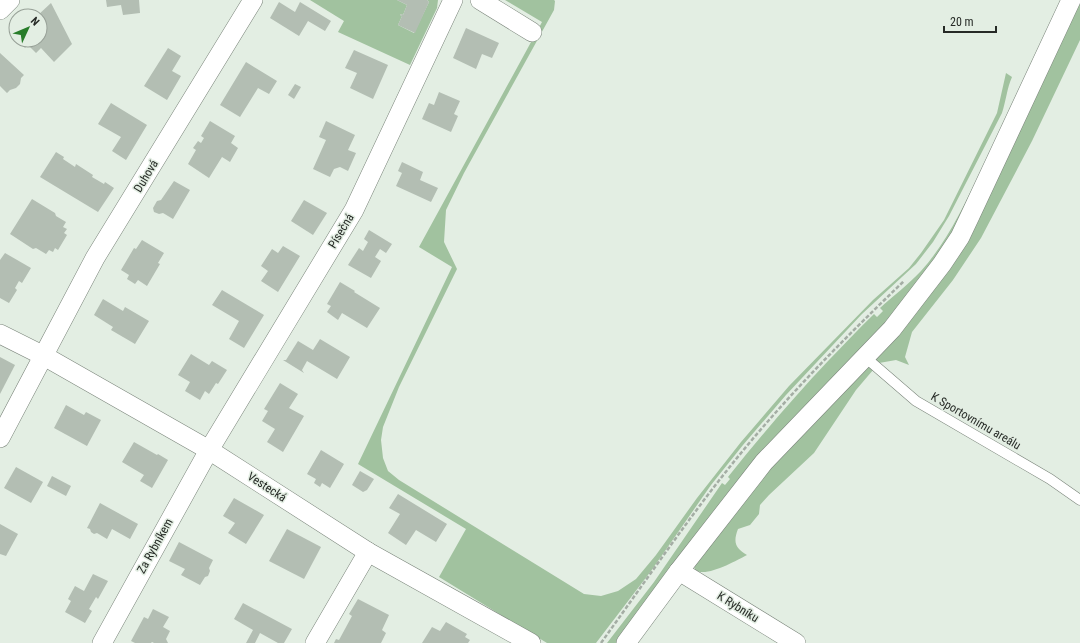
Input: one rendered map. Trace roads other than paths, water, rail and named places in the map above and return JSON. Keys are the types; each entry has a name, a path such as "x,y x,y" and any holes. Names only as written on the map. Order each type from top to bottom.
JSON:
{"street":[{"path":"0,10 10,0"},
{"name":"Duhová","path":"44,356 95,258 254,0"},
{"name":"Písečná","path":"209,450 354,210 453,0"},
{"path":"480,0 532,32"},
{"path":"626,643 679,571 764,462 892,329 942,264 960,237 1071,0"},
{"name":"Vestecká","path":"0,334 44,356 209,450 368,552 531,643"},
{"path":"0,438 44,356"},
{"name":"Za Rybníkem","path":"102,643 209,450"},
{"path":"315,643 368,552"},
{"name":"K Rybníku","path":"679,571 796,643"}],"lane":[{"name":"K Sportovnímu areálu","path":"866,356 916,401 1050,479 1080,500"}]}
